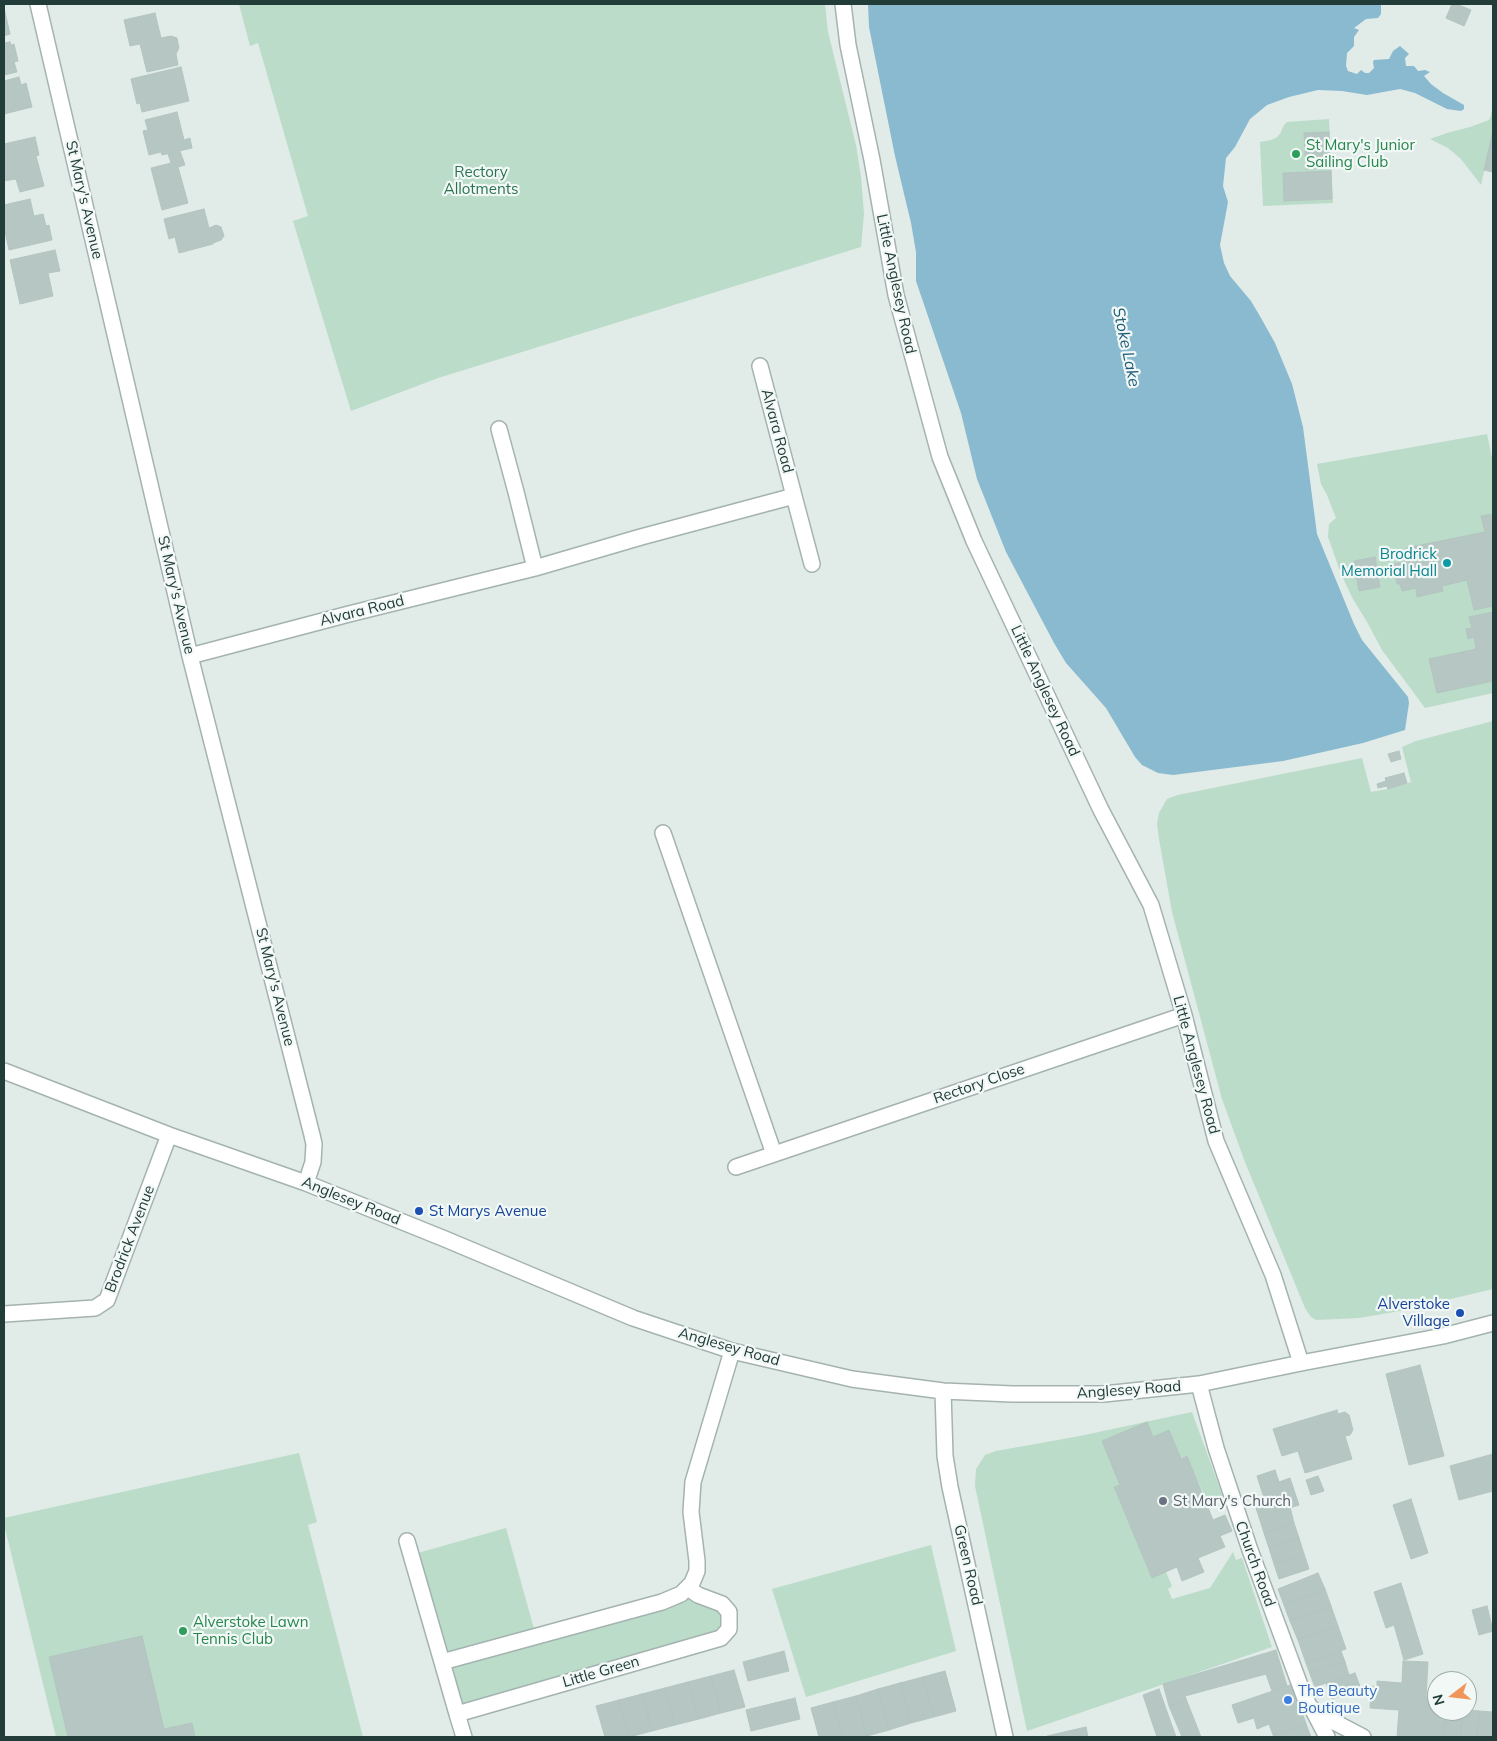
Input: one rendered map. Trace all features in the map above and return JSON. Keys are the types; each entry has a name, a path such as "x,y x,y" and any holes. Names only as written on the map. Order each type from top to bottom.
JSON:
{"street":[{"name":"St Mary's Avenue","path":"38,4 190,656 312,1135 314,1144 313,1162 306,1183"},
{"name":"Little Anglesey Road","path":"843,4 848,45 872,160 896,295 940,457 974,540 1092,792 1151,905 1184,1015 1216,1141 1273,1275 1301,1363"},
{"name":"Alvara Road","path":"760,366 812,564"},
{"path":"498,430 535,568"},
{"name":"Alvara Road","path":"190,656 535,568 794,496"},
{"path":"663,833 774,1154"},
{"name":"Rectory Close","path":"736,1167 1184,1015"},
{"name":"Anglesey Road","path":"4,1071 169,1135 306,1183 633,1318 732,1351 852,1380 943,1391 1012,1394 1104,1394 1199,1384 1443,1336 1493,1323"},
{"name":"Brodrick Avenue","path":"4,1314 95,1308 107,1300 169,1135"},
{"path":"442,1662 656,1604 673,1598 688,1588 695,1577 698,1561 692,1512 693,1482 732,1351"},
{"name":"Church Road","path":"1199,1384 1216,1448 1250,1550 1304,1696 1314,1710 1327,1737"},
{"name":"Green Road","path":"943,1391 946,1456 950,1487 1005,1737"},
{"path":"407,1540 464,1737"},
{"name":"Little Green","path":"457,1714 721,1638 729,1629 729,1612 722,1604 702,1597 688,1588"},
{"path":"1314,1710 1363,1737"}],"green space":[{"name":"Rectory Allotments","path":"239,4 825,4 828,32 856,145 861,177 864,214 861,247 438,378 351,411 293,221 308,216 258,43 250,46"},
{"path":"1493,103 1493,131 1481,185 1461,159 1448,148 1430,139 1489,120"},
{"name":"St Mary's Junior Sailing Club","path":"1329,119 1333,203 1263,206 1260,142 1276,138 1287,122"},
{"path":"1487,434 1493,463 1493,693 1425,708 1382,650 1341,574 1328,537 1329,524 1336,518 1321,484 1317,464"},
{"path":"1493,721 1493,1289 1400,1311 1359,1318 1316,1320 1311,1317 1305,1308 1245,1162 1222,1099 1172,912 1157,824 1159,813 1167,799 1178,795 1362,758 1371,792 1388,789 1411,782 1402,747 1416,741"},
{"path":"1192,1412 1224,1500 1208,1503 1186,1456 1114,1488 1152,1577 1166,1572 1172,1586 1168,1589 1172,1599 1210,1588 1233,1552 1236,1560 1242,1558 1272,1647 1027,1731 975,1486 976,1469 985,1455 996,1451 1080,1436"},
{"name":"Alverstoke Lawn Tennis Club","path":"299,1453 317,1522 308,1525 363,1737 56,1737 4,1518"},
{"path":"506,1528 536,1636 681,1594 717,1602 729,1629 457,1714 411,1555"},
{"path":"931,1545 956,1651 806,1697 772,1589"}],"water":[{"name":"Stoke Lake","path":"868,4 1381,4 1381,14 1378,18 1366,19 1354,28 1359,30 1354,37 1354,46 1347,53 1346,66 1348,71 1357,74 1361,70 1369,73 1374,68 1374,60 1389,59 1393,51 1400,46 1409,54 1405,58 1406,66 1414,66 1418,71 1425,70 1430,72 1424,76 1431,84 1464,105 1464,109 1461,111 1447,109 1415,93 1400,89 1367,95 1318,90 1289,97 1267,105 1250,119 1235,147 1226,158 1223,186 1228,202 1220,245 1224,263 1230,276 1251,301 1261,318 1275,343 1292,384 1303,427 1317,534 1362,640 1408,697 1409,703 1405,730 1363,743 1283,761 1173,775 1158,773 1142,765 1135,757 1106,708 1066,663 1054,643 1006,552 977,479 961,413 916,281 916,252 911,223 895,156 869,27"}],"building":[{"path":"1452,4 1471,10 1464,26 1446,18"},
{"path":"4,8 10,34 4,36"},
{"path":"155,13 161,38 171,36 177,38 179,48 176,54 178,65 147,72 140,44 130,46 124,20"},
{"path":"10,42 11,45 14,44 18,61 14,62 17,72 4,75 4,43"},
{"path":"181,67 189,101 142,112 140,103 137,104 131,79"},
{"path":"19,77 21,85 26,83 32,107 4,114 4,81"},
{"path":"177,112 184,140 190,138 192,148 162,155 161,152 149,155 143,131 148,130 145,120"},
{"path":"1493,131 1493,172 1484,170"},
{"path":"1329,132 1331,167 1306,169 1304,133"},
{"path":"35,137 39,155 36,156 44,186 20,192 16,179 4,181 4,144"},
{"path":"180,151 185,165 178,167 188,203 162,210 151,168 171,163 168,154"},
{"path":"1331,171 1332,199 1284,201 1283,173"},
{"path":"30,199 34,216 43,214 46,226 49,225 52,240 9,250 4,227 4,205"},
{"path":"204,209 209,228 216,225 221,227 224,236 213,244 179,253 175,237 169,239 164,219"},
{"path":"55,250 60,271 48,273 53,296 20,304 10,260"},
{"name":"Brodrick Memorial Hall","path":"1493,514 1493,606 1474,610 1467,580 1442,586 1443,591 1417,597 1416,588 1402,591 1400,584 1397,584 1393,564 1409,561 1406,548 1485,532 1481,516"},
{"path":"1375,557 1380,587 1359,591 1354,561"},
{"path":"1493,612 1493,681 1437,693 1429,659 1476,649 1474,637 1468,639 1466,629 1472,628 1469,617"},
{"path":"1399,751 1401,759 1391,762 1388,754"},
{"path":"1404,773 1407,783 1388,789 1387,786 1378,788 1377,784 1386,781 1385,778"},
{"path":"1420,1365 1444,1456 1409,1465 1386,1374"},
{"path":"1337,1410 1338,1414 1345,1412 1349,1415 1353,1430 1350,1435 1345,1436 1352,1459 1305,1473 1298,1451 1282,1456 1273,1429"},
{"name":"St Mary's Church","path":"1147,1422 1153,1437 1169,1430 1181,1459 1187,1456 1213,1520 1225,1515 1232,1531 1220,1536 1225,1547 1198,1558 1204,1572 1182,1581 1177,1567 1152,1578 1114,1487 1120,1485 1102,1441"},
{"path":"1493,1454 1493,1491 1459,1500 1450,1466"},
{"path":"1275,1470 1279,1482 1290,1478 1299,1505 1259,1517 1254,1502 1264,1498 1257,1476"},
{"path":"1318,1476 1324,1491 1311,1495 1306,1480"},
{"path":"1411,1499 1428,1553 1411,1559 1393,1505"},
{"path":"1290,1507 1294,1523 1264,1533 1259,1517"},
{"path":"1294,1523 1299,1538 1269,1548 1264,1533"},
{"path":"1299,1538 1304,1554 1274,1564 1269,1548"},
{"path":"1304,1554 1309,1569 1279,1579 1274,1564"},
{"path":"1318,1573 1325,1589 1284,1605 1278,1589"},
{"path":"1401,1583 1423,1654 1404,1660 1394,1625 1386,1628 1374,1592"},
{"path":"1325,1589 1331,1606 1290,1621 1284,1605"},
{"path":"1331,1606 1338,1626 1298,1640 1290,1621"},
{"path":"1487,1606 1493,1631 1479,1635 1472,1610"},
{"path":"1338,1626 1346,1649 1306,1663 1298,1640"},
{"path":"142,1636 164,1729 192,1723 195,1737 68,1737 49,1657"},
{"path":"1276,1650 1287,1686 1272,1691 1266,1674 1185,1696 1186,1699 1169,1706 1163,1684"},
{"path":"784,1651 789,1671 748,1681 743,1662"},
{"path":"1341,1651 1345,1662 1310,1674 1306,1663"},
{"path":"1403,1661 1428,1662 1427,1721 1445,1721 1444,1737 1397,1737 1399,1710 1370,1708 1371,1686 1377,1687 1377,1681 1402,1683"},
{"path":"1345,1662 1349,1675 1315,1687 1310,1674"},
{"path":"734,1670 745,1707 721,1713 711,1676"},
{"path":"945,1671 956,1711 934,1717 923,1677"},
{"path":"1355,1673 1361,1689 1332,1699 1326,1683"},
{"path":"711,1676 721,1713 699,1719 688,1682"},
{"path":"923,1677 934,1717 911,1723 900,1683"},
{"path":"688,1682 699,1719 675,1725 665,1688"},
{"path":"900,1683 911,1723 889,1730 878,1689"},
{"path":"1293,1684 1306,1724 1273,1735 1269,1724 1257,1729 1254,1718 1238,1723 1232,1705"},
{"path":"665,1688 675,1725 652,1731 642,1694"},
{"path":"878,1689 889,1730 867,1736 856,1696"},
{"path":"1159,1689 1176,1737 1157,1737 1143,1695"},
{"path":"642,1694 652,1731 629,1737 619,1700"},
{"path":"856,1696 867,1736 843,1737 833,1702"},
{"path":"795,1698 800,1719 751,1731 746,1710"},
{"path":"1186,1699 1201,1737 1182,1737 1169,1706"},
{"path":"619,1700 629,1737 605,1737 596,1706"},
{"path":"833,1702 843,1737 819,1737 811,1708"},
{"path":"1477,1711 1479,1711 1477,1737 1461,1737 1462,1721 1477,1721"},
{"path":"1479,1711 1493,1712 1493,1737 1477,1737"},
{"path":"1445,1721 1462,1721 1461,1737 1444,1737"},
{"path":"1306,1724 1311,1737 1274,1737 1273,1735"},
{"path":"1086,1727 1088,1737 1047,1737 1047,1736"}],"place":[{"name":"St Mary's Junior Sailing Club","path":"1296,154"},
{"name":"Brodrick Memorial Hall","path":"1447,563"},
{"name":"St Marys Avenue","path":"419,1211"},
{"name":"Alverstoke Village","path":"1460,1313"},
{"name":"St Mary's Church","path":"1163,1501"},
{"name":"Alverstoke Lawn Tennis Club","path":"183,1631"},
{"name":"The Beauty Boutique","path":"1288,1700"}]}
